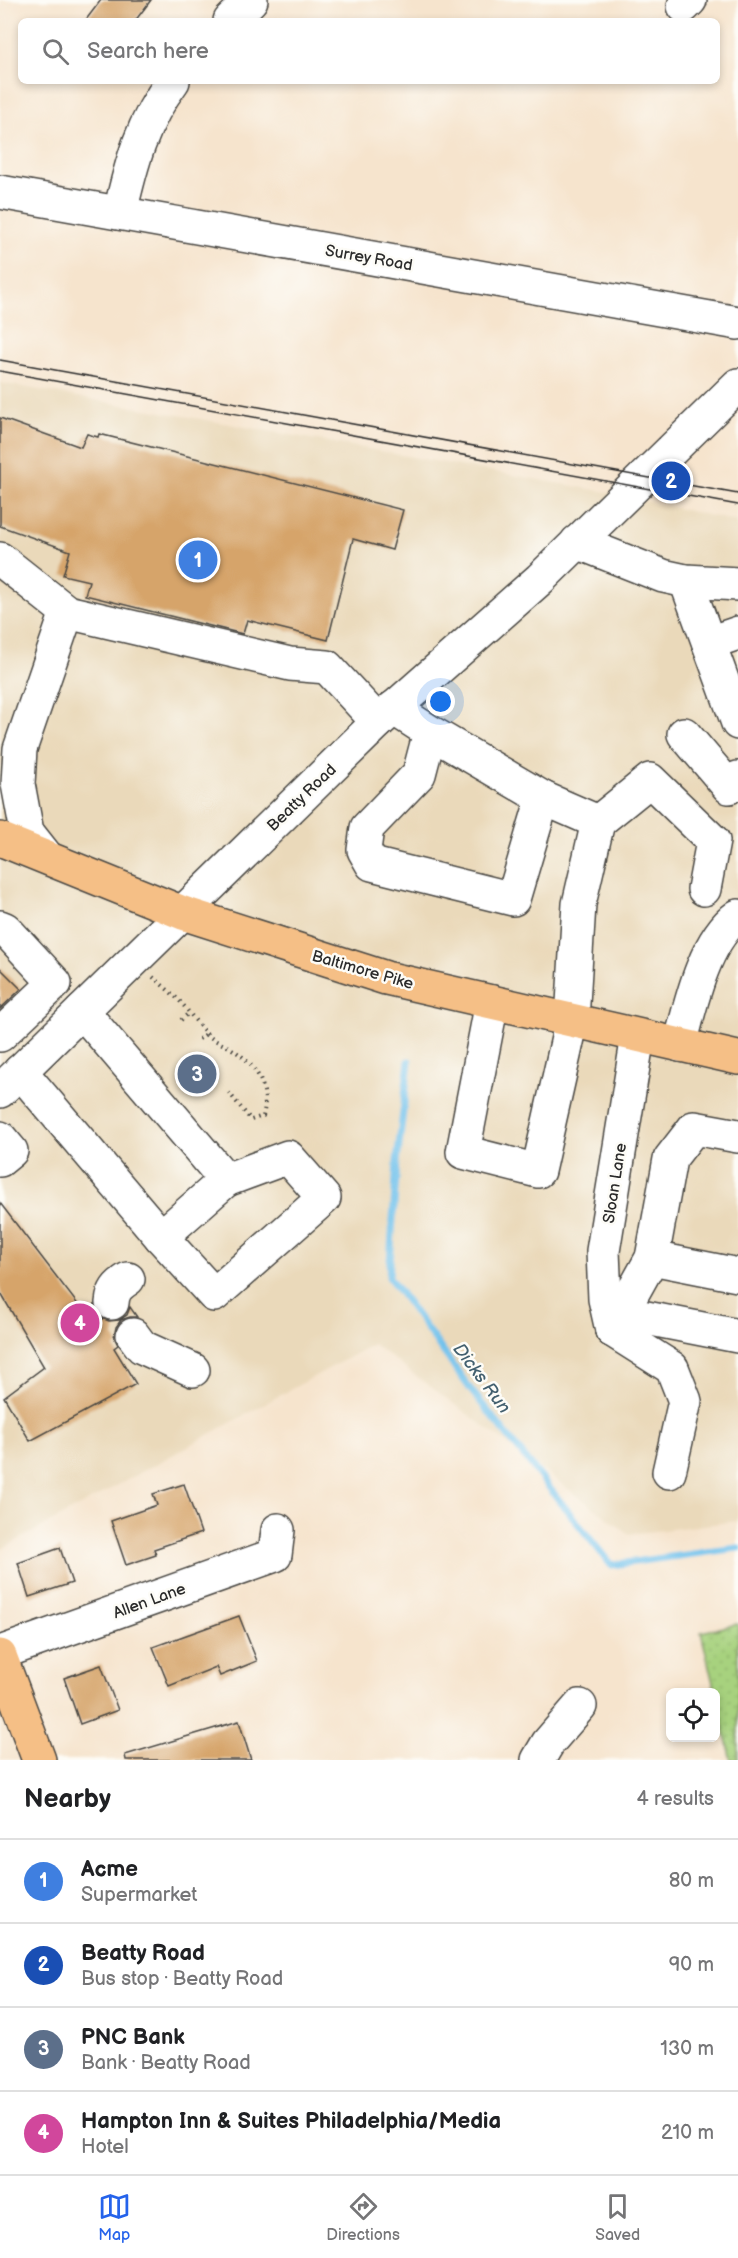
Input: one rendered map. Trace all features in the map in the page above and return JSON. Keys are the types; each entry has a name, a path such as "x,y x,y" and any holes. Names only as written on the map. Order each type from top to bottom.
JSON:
{"main road":[{"name":"Baltimore Pike","path":"2,842 46,856 68,868 183,913 386,978 738,1058"},
{"path":"0,1654 39,1760"}],"street":[{"path":"233,18 251,0"},
{"path":"120,213 132,159 160,98 171,84"},
{"name":"Surrey Road","path":"0,192 738,323"},
{"name":"Beatty Road","path":"10,1081 376,724 540,579 738,385"},
{"path":"577,542 663,576 738,584"},
{"path":"0,559 67,612 290,664 327,668 376,724"},
{"path":"686,580 724,638 738,723"},
{"path":"46,856 27,832 18,784 20,749 67,612"},
{"path":"290,664 317,687 342,717 430,732 543,798 598,822"},
{"path":"430,732 419,774 368,828 364,850 372,864 513,899 543,798"},
{"path":"684,734 735,787"},
{"path":"0,775 20,749"},
{"path":"492,1002 464,1152 538,1171 572,1020 579,904 598,822 650,780 713,841 704,890"},
{"path":"680,1045 696,984 721,931 738,916"},
{"path":"0,927 56,983 0,1035"},
{"path":"82,1011 226,1180"},
{"name":"Sloan Lane","path":"612,1330 605,1299 603,1251 638,1036"},
{"path":"10,1081 214,1295 324,1198 288,1157 226,1180 161,1237"},
{"path":"612,1330 652,1258 670,1159 694,1128 738,1136"},
{"path":"0,1138 11,1151 0,1160"},
{"path":"652,1258 738,1275"},
{"path":"612,1330 636,1316 738,1336"},
{"path":"612,1330 672,1368 685,1401 669,1472"},
{"path":"133,1335 142,1347 192,1370"},
{"name":"Allen Lane","path":"0,1654 275,1555 278,1530"},
{"path":"538,1760 548,1743 580,1706"}],"path":[{"path":"153,976 183,1005 206,1034 216,1042 232,1049 260,1077 265,1091 266,1104 263,1116 251,1120 226,1089"},
{"path":"181,1020 189,1013"},
{"path":"199,1039 206,1034"}],"shaded area":[{"path":"0,383 601,491 738,522 738,1521 629,1534 373,1344 0,1550"}],"green space":[{"path":"738,1624 738,1760 731,1760 720,1713 720,1688 714,1688 701,1632"}],"building":[{"path":"101,0 151,0 137,18 87,18"},
{"path":"0,418 81,447 87,434 98,437 99,434 403,510 392,550 353,539 328,640 247,620 243,634 85,595 89,581 63,575 70,551 0,526"},
{"path":"0,968 21,989 0,1009"},
{"path":"0,1203 89,1319 97,1313 101,1318 109,1321 119,1320 127,1315 130,1307 137,1317 121,1320 116,1327 114,1337 118,1345 114,1348 136,1384 30,1441 4,1397 44,1367 0,1292"},
{"path":"184,1484 201,1533 154,1549 156,1555 126,1565 111,1521 157,1505 153,1494"},
{"path":"60,1548 72,1583 29,1597 18,1563"},
{"path":"239,1616 257,1661 220,1676 216,1667 169,1686 153,1647"},
{"path":"101,1665 118,1710 80,1724 64,1678"},
{"path":"239,1721 251,1760 126,1760 125,1755"}],"waterway":[{"name":"Dicks Run","path":"409,1061 397,1162 389,1277 471,1390 611,1565 738,1548"}],"tram line":[{"path":"0,360 738,494"},
{"path":"0,371 738,505"}],"place":[{"name":"Beatty Road","path":"671,481"},
{"name":"Acme","path":"198,560"},
{"name":"PNC Bank","path":"197,1074"},
{"name":"Hampton Inn & Suites Philadelphia/Media","path":"80,1323"}]}
